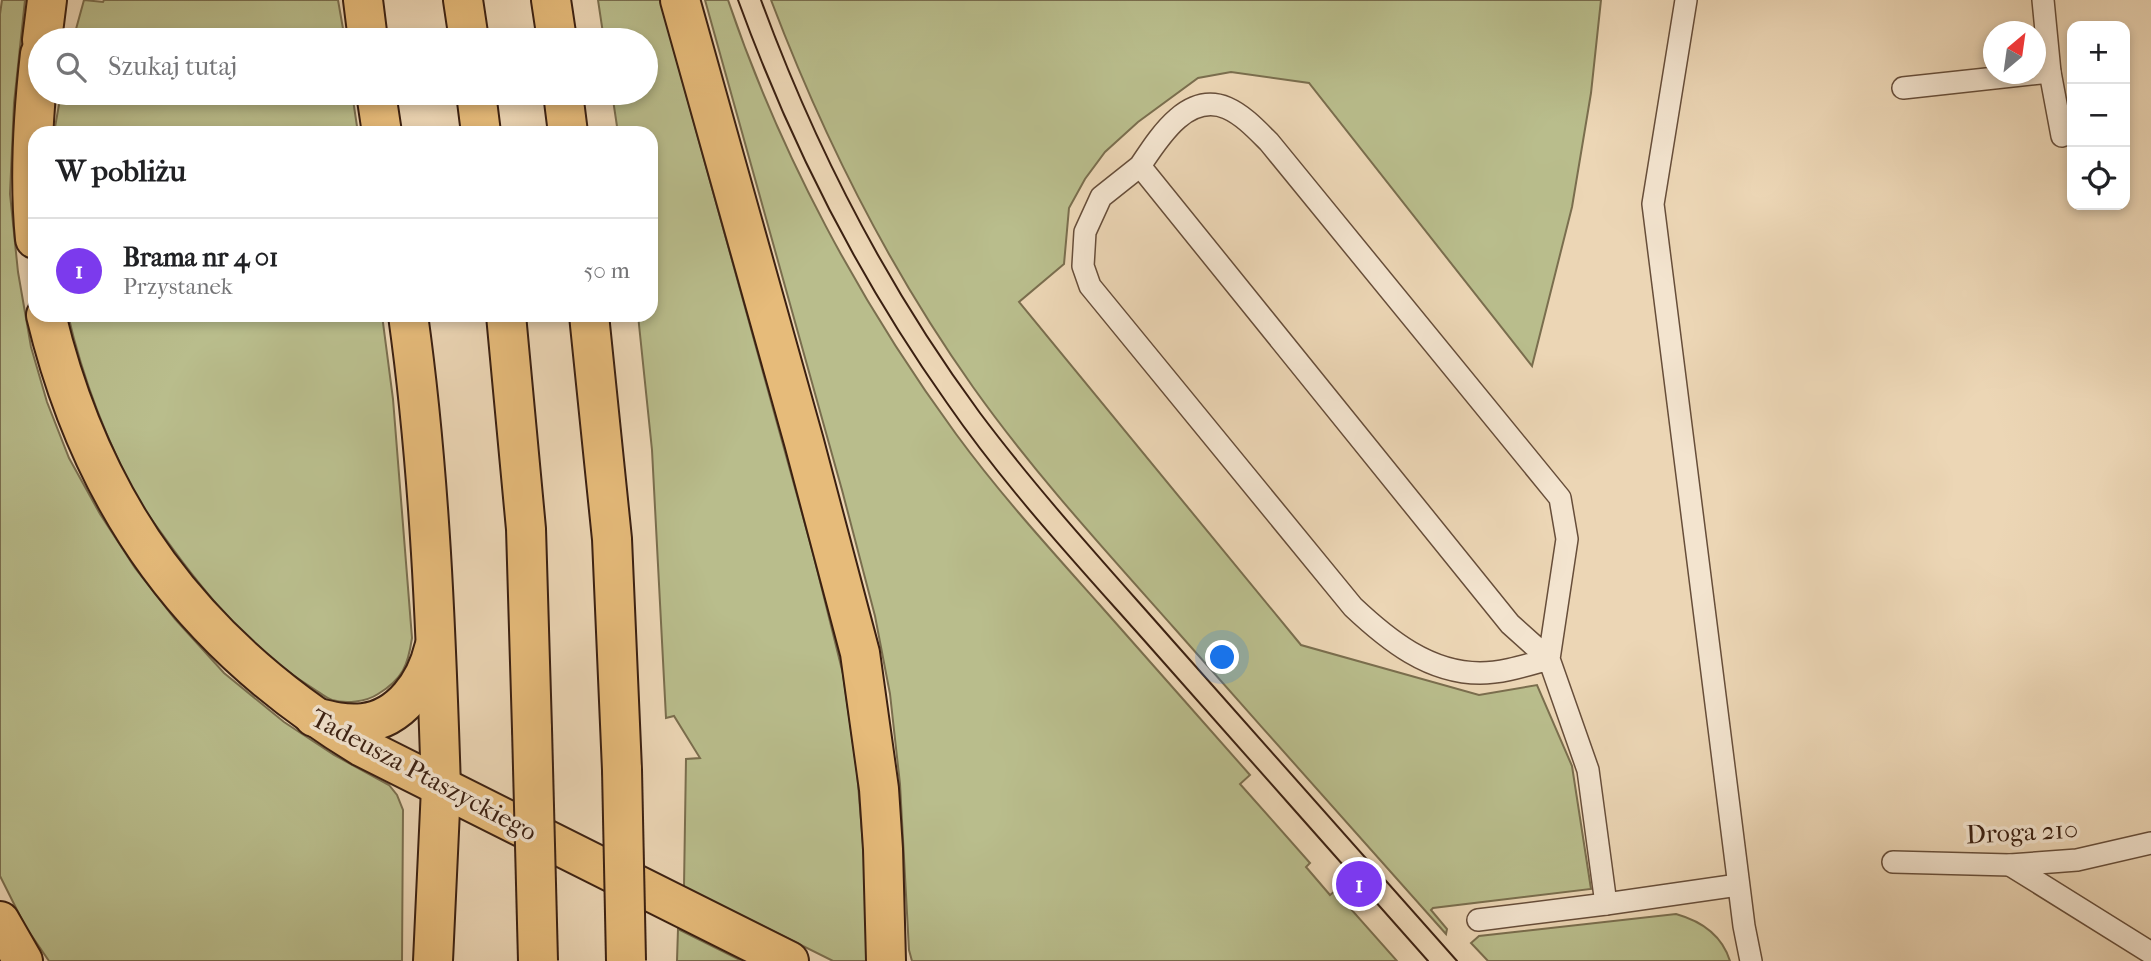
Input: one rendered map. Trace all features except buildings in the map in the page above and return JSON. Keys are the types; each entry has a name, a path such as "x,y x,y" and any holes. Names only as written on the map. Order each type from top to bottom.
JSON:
{"main road":[{"path":"44,28 47,0"},
{"path":"363,0 366,28"},
{"path":"463,0 467,28"},
{"path":"551,0 554,28"},
{"path":"680,0 811,467 860,653 879,789 886,961"},
{"path":"34,126 35,105"},
{"path":"378,105 381,126"},
{"path":"478,105 480,126"},
{"path":"564,105 567,126"},
{"name":"Tadeusza Ptaszyckiego","path":"48,322 67,390 84,435 104,478 143,544 167,577 224,642 258,673 314,718 362,747 789,961"},
{"path":"409,322 419,397 436,639 441,788 433,961"},
{"path":"507,322 526,529 538,961"},
{"path":"590,322 612,539 622,770 626,961"},
{"path":"314,718 364,723 397,709 413,694 425,674 436,639"},
{"path":"0,921 23,961"}],"lane":[{"path":"1686,0 1653,204 1738,885 1751,961"},
{"path":"2043,0 2050,72 2062,136"},
{"path":"1903,88 2050,72"},
{"path":"1549,659 1497,672 1459,671 1433,664 1408,652 1385,636 1353,607 1090,286 1083,266 1085,232 1101,197 1140,166 1159,138 1192,108 1225,107 1245,119 1269,142 1560,498 1567,539 1549,659 1588,770 1606,904"},
{"path":"1140,166 1510,624 1549,659"},
{"name":"Droga 210","path":"1893,862 2010,865 2077,860 2151,843"},
{"path":"2010,865 2151,953"},
{"path":"1478,920 1738,885"}],"green space":[{"path":"2,0 25,0 14,103 10,194 18,272 31,347 47,402 69,458 100,514 135,568 175,619 224,673 284,722 334,755 389,785 397,795 403,810 402,961 49,961 25,926 0,876"},
{"path":"84,0 338,0 343,28 76,28"},
{"path":"598,0 660,0 813,553 843,674 857,772 868,961 833,961 684,887 686,759 700,758 674,716 666,718 652,450 639,322 658,322 658,126 617,126 614,105 658,105 658,28 602,28"},
{"path":"705,0 728,0 772,114 826,226 887,333 956,434 1026,521 1250,775 1240,784 1310,863 1306,867 1330,895 1335,891 1397,961 912,961 909,950 900,784 890,694 875,616"},
{"path":"771,0 1601,0 1591,93 1572,207 1532,366 1309,83 1231,72 1198,78 1138,122 1105,152 1085,179 1069,208 1064,264 1019,302 1301,645 1479,695 1537,685 1572,766 1591,889 1433,908 1431,910 1447,929 1446,934 1122,570 996,419 942,342 885,248 835,151"},
{"path":"59,105 354,105 357,126 55,126"},
{"path":"70,322 383,322 393,399 412,638 406,664 393,683 373,697 356,702 330,699 271,658 232,621 181,559 138,499 97,409"},
{"path":"1676,914 1709,930 1722,944 1730,961 1488,961 1471,943 1479,936"},
{"path":"678,929 742,961 677,961"}],"tram line":[{"path":"738,0 780,106 829,209 885,308 947,403 1019,498 1428,961"},
{"path":"761,0 805,109 856,214 914,316 980,413 1075,529 1457,961"}],"place":[{"name":"Brama nr 4 01","path":"1359,884"}]}
